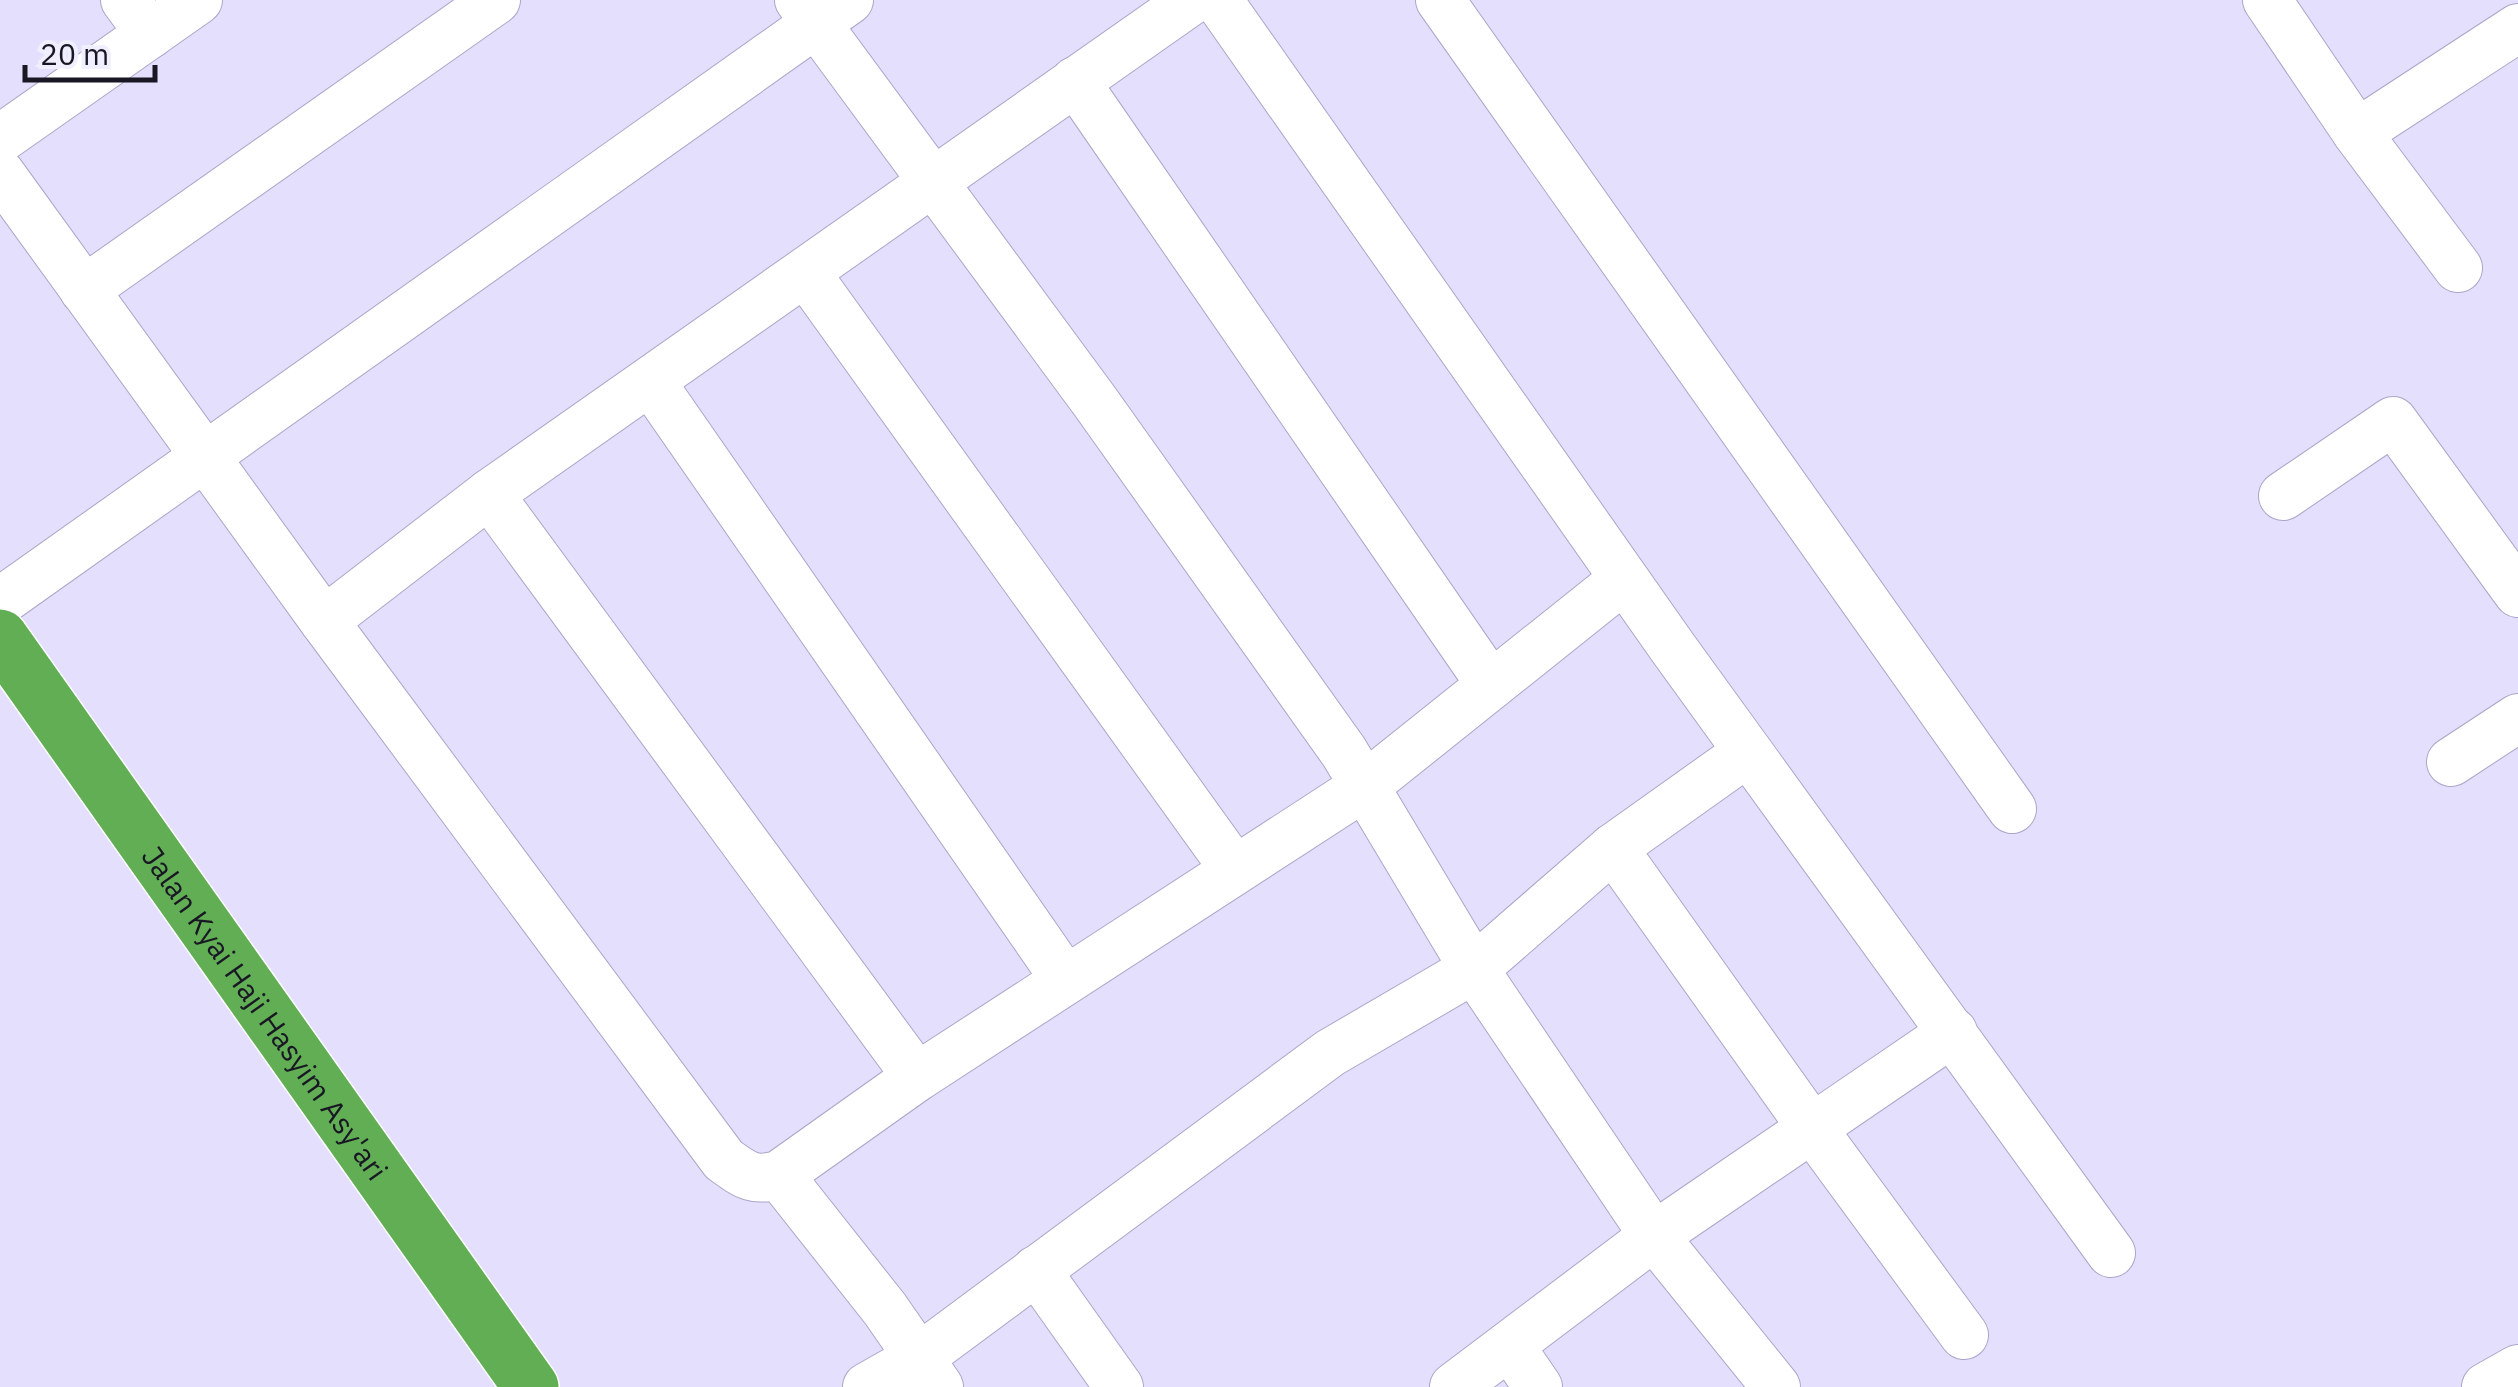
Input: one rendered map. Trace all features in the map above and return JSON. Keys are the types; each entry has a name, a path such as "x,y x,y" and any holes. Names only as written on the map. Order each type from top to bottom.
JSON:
{"highway":[{"name":"Jalan Kyai Haji Hasyim Asy'ari","path":"0,637 531,1387"}],"street":[{"path":"0,139 138,17 198,0"},
{"path":"84,290 496,0"},
{"path":"324,621 490,494 1192,0"},
{"path":"1218,0 1624,579 2112,1253"},
{"path":"1440,0 2012,809"},
{"path":"2267,0 2458,268"},
{"path":"2358,132 2518,26 2502,0"},
{"path":"0,602 205,458 821,8 934,184 1096,403 1344,752 1474,969 1654,1236 1776,1387"},
{"path":"1075,81 1491,686"},
{"path":"0,173 324,621 724,1160 760,1180 778,1175 917,1077 1365,786 1624,579"},
{"path":"806,273 1235,870"},
{"path":"651,382 1065,980"},
{"path":"2283,496 2393,421 2518,593"},
{"path":"490,494 917,1077"},
{"path":"2451,762 2518,718"},
{"path":"867,1387 929,1372 1036,1270 1330,1053 1474,969 1613,848 1748,752"},
{"path":"1613,848 1964,1335"},
{"path":"1454,1387 1654,1236 1953,1032"},
{"path":"778,1175 929,1372"},
{"path":"1036,1270 1119,1387"},
{"path":"1510,1346 1538,1387"}]}
